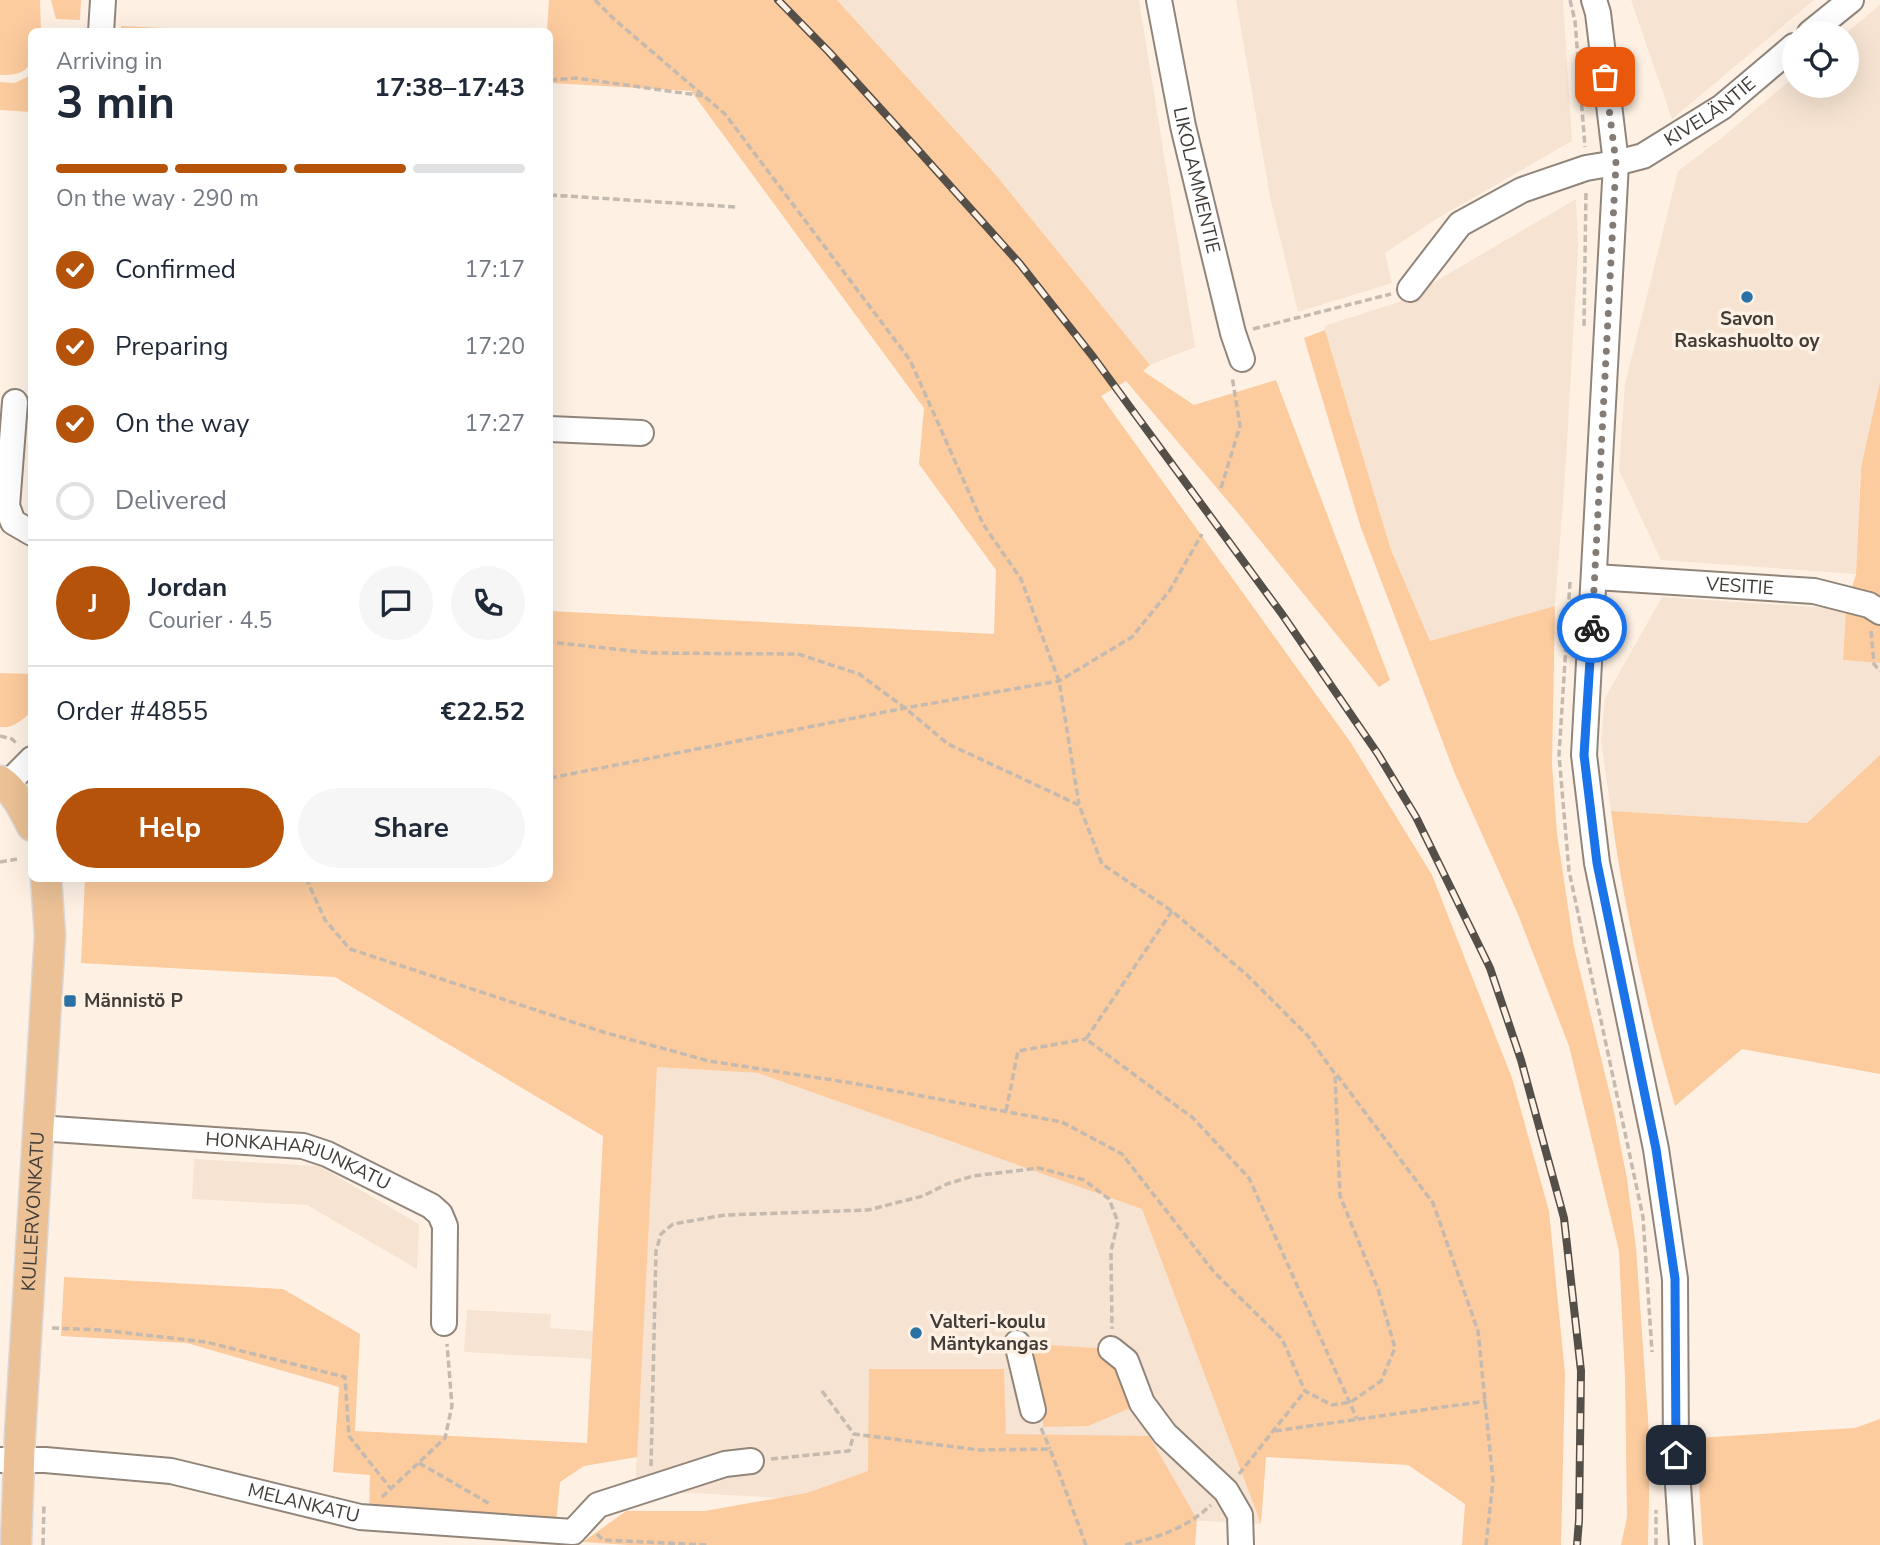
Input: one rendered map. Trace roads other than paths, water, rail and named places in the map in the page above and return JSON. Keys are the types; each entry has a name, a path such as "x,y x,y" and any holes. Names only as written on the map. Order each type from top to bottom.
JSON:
{"main road":[{"path":"3,783 28,818"},
{"name":"KULLERVONKATU","path":"16,1545 9,1461 38,1128 50,934 46,882"}],"street":[{"path":"101,28 103,0"},
{"name":"LIKOLAMMENTIE","path":"1159,0 1183,125 1233,333 1242,359"},
{"path":"1594,0 1598,13 1616,163 1584,755 1597,863 1656,1149 1675,1279 1676,1455 1682,1545"},
{"path":"1825,21 1851,0"},
{"name":"KIVELÄNTIE","path":"1410,289 1460,224 1522,190 1586,167 1643,156 1722,107 1782,56"},
{"path":"15,401 7,506 13,522 28,531"},
{"path":"553,429 640,433"},
{"name":"VESITIE","path":"1595,577 1814,591 1876,602"},
{"path":"3,783 28,762"},
{"name":"HONKAHARJUNKATU","path":"38,1128 303,1146 327,1154 431,1206 440,1214 445,1226 444,1323"},
{"path":"1017,1343 1033,1410"},
{"path":"1111,1349 1126,1362 1142,1403 1165,1434 1226,1491 1240,1515 1241,1545"},
{"name":"MELANKATU","path":"9,1461 45,1460 172,1471 360,1517 573,1532 590,1514 651,1488 725,1464 751,1461"}],"railway":[{"path":"778,0 829,52 1020,264 1094,358 1282,614 1378,754 1416,817 1490,968 1521,1060 1564,1218 1581,1371 1577,1545"}],"place":[{"name":"Savon Raskashuolto oy","path":"1747,297"},
{"name":"Männistö P","path":"70,1001"},
{"name":"Valteri-koulu Mäntykangas","path":"916,1333"}]}
